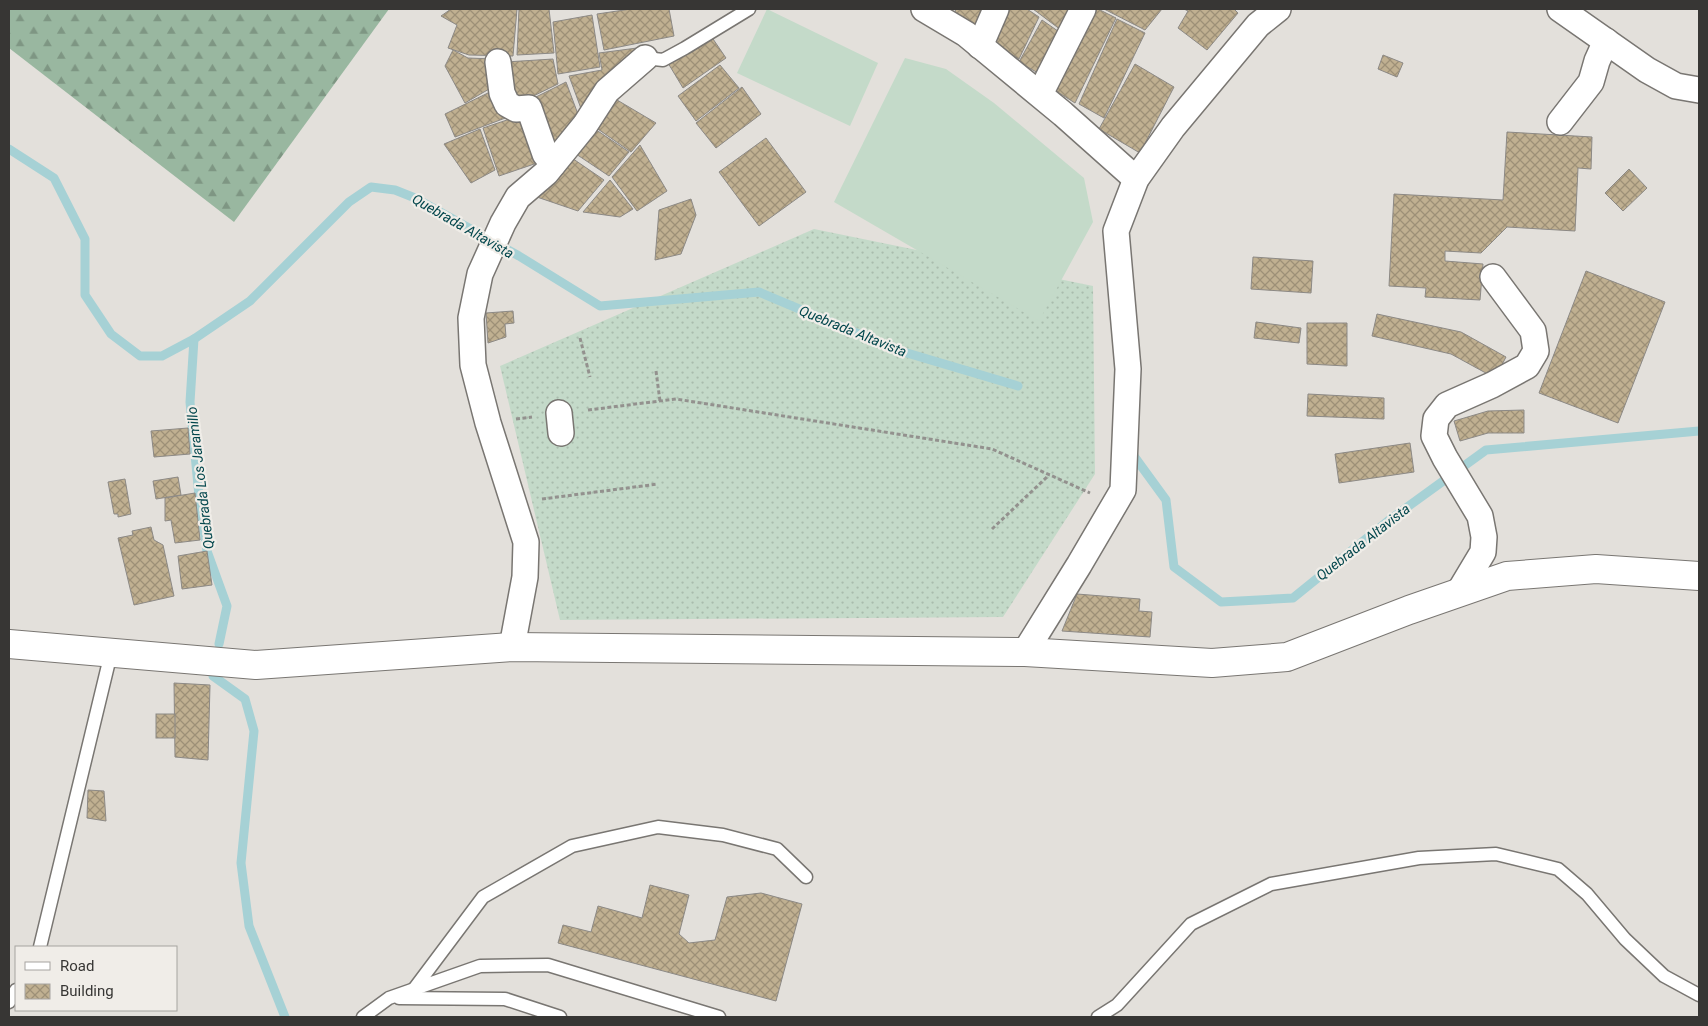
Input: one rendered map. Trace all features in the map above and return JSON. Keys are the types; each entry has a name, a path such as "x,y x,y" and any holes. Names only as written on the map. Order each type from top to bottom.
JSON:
{"street":[{"path":"924,9 966,34 1040,94 1136,179"},
{"path":"980,46 996,9"},
{"path":"1040,94 1083,9"},
{"path":"1024,652 1123,490 1128,369 1116,231 1136,179 1173,127 1258,25 1278,9"},
{"path":"1560,9 1647,70 1676,86 1699,90"},
{"path":"1560,122 1591,82 1597,61 1606,41"},
{"path":"512,647 525,577 526,542 488,423 473,366 471,318 480,274 503,223 518,197 546,173 585,125 607,91 645,58"},
{"path":"498,62 502,92 507,104 516,109 529,108 545,154 553,164"},
{"path":"1459,592 1483,552 1484,537 1480,516 1444,458 1434,436 1436,419 1446,405 1527,366 1536,351 1533,331 1493,277"},
{"path":"9,644 256,665 512,647 1024,652 1212,663 1287,657 1408,610 1507,576 1596,569 1699,576"}],"lane":[{"path":"645,58 663,60 749,9"},
{"path":"40,946 111,653"},
{"path":"414,989 483,897 572,846 658,827 723,835 777,849 806,876"},
{"path":"1098,1017 1116,1005 1191,924 1271,884 1419,858 1496,854 1558,869 1587,894 1625,939 1664,976 1699,995"},
{"path":"363,1017 389,998 480,966 548,965 718,1017"},
{"path":"389,998 504,999 560,1017"}],"path":[{"path":"580,338 590,377"},
{"path":"656,371 660,401"},
{"path":"676,399 992,449 1115,504"},
{"path":"992,529 1049,475"},
{"path":"514,502 658,484"}],"green space":[{"path":"9,9 389,9 234,222 9,48"},
{"path":"767,9 878,63 850,126 737,73"},
{"path":"905,58 946,69 994,103 1084,178 1093,222 1039,321 834,202"},
{"path":"814,229 1093,286 1095,474 1003,617 560,620 500,366"}],"building":[{"path":"451,9 517,9 513,56 469,55 448,48 457,25 441,16"},
{"path":"519,9 549,9 554,53 517,55"},
{"path":"631,9 669,9 674,36 604,50 597,14"},
{"path":"956,9 988,9 980,31 952,19"},
{"path":"1007,9 1027,9 1039,17 1019,59 992,43"},
{"path":"1033,9 1076,9 1065,33"},
{"path":"1090,9 1098,9 1116,18 1075,103 1053,89"},
{"path":"1104,9 1162,9 1145,30"},
{"path":"1184,9 1237,9 1235,10 1238,13 1207,50 1178,28 1188,11"},
{"path":"592,15 600,67 558,74 553,22"},
{"path":"1117,19 1145,33 1104,118 1079,104"},
{"path":"1042,20 1065,36 1045,77 1019,62"},
{"path":"711,36 726,58 683,88 668,63"},
{"path":"637,48 639,56 583,114 569,76 602,70 599,53"},
{"path":"453,50 468,58 493,59 496,85 465,103 445,66"},
{"path":"1383,55 1403,63 1397,77 1378,69"},
{"path":"553,59 558,84 521,102 510,95 506,62"},
{"path":"1135,64 1174,87 1140,153 1099,129"},
{"path":"720,65 739,88 696,121 678,96"},
{"path":"566,82 582,125 548,145 532,99"},
{"path":"742,87 761,114 716,148 696,123"},
{"path":"494,90 508,117 455,137 445,114"},
{"path":"612,97 656,123 631,152 592,125"},
{"path":"525,114 543,161 499,176 483,128"},
{"path":"589,125 629,152 609,176 570,150"},
{"path":"480,129 495,170 471,183 444,144"},
{"path":"1507,132 1592,137 1591,169 1578,168 1575,231 1507,227 1481,253 1445,251 1445,261 1483,264 1480,300 1425,297 1426,288 1389,286 1394,194 1503,200"},
{"path":"766,138 806,192 759,226 719,172"},
{"path":"640,145 667,191 637,211 612,177"},
{"path":"566,154 604,180 578,211 534,196"},
{"path":"1629,169 1647,188 1623,211 1605,193"},
{"path":"610,180 633,209 620,217 583,212"},
{"path":"691,199 696,215 681,254 655,260 659,210"},
{"path":"1253,257 1313,261 1311,293 1251,289"},
{"path":"1586,271 1665,302 1618,423 1539,393"},
{"path":"513,311 514,323 505,324 506,337 488,343 486,313"},
{"path":"1377,314 1461,332 1506,357 1495,378 1451,354 1372,336"},
{"path":"1256,322 1301,328 1299,343 1254,338"},
{"path":"1307,323 1347,323 1347,366 1307,364"},
{"path":"1308,394 1384,398 1384,419 1307,416"},
{"path":"1524,410 1524,433 1488,433 1460,441 1454,421 1488,411"},
{"path":"188,428 190,454 154,457 151,431"},
{"path":"1410,443 1414,472 1339,483 1335,454"},
{"path":"178,477 181,495 156,499 153,481"},
{"path":"125,479 131,514 118,517 118,514 114,514 108,482"},
{"path":"195,493 200,540 175,543 171,520 165,521 165,498"},
{"path":"151,527 154,540 163,545 174,596 134,605 118,538 133,535 132,531"},
{"path":"207,551 212,585 182,589 178,556"},
{"path":"1077,594 1140,599 1139,611 1152,612 1150,637 1062,631"},
{"path":"174,683 210,685 208,760 175,757"},
{"path":"156,714 175,714 175,738 156,738"},
{"path":"88,790 104,791 106,821 87,818"},
{"path":"650,885 689,895 679,934 689,943 715,940 727,897 761,893 802,904 776,1001 558,943 563,925 591,932 598,906 642,918"}],"waterway":[{"name":"Quebrada Altavista","path":"9,149 54,178 85,239 85,295 111,334 140,356 162,356 194,339 250,301 349,202 371,187 395,190 415,198 519,256 600,306 759,292 897,350 1018,386"},
{"name":"Quebrada Los Jaramillo","path":"194,339 190,402 199,496 207,551 227,606 219,644"},
{"name":"Quebrada Altavista","path":"1131,452 1166,500 1174,567 1221,602 1293,598 1388,521 1486,450 1699,431"},
{"name":"Quebrada Los Jaramillo","path":"213,676 245,699 254,731 241,863 249,926 285,1017"}]}
